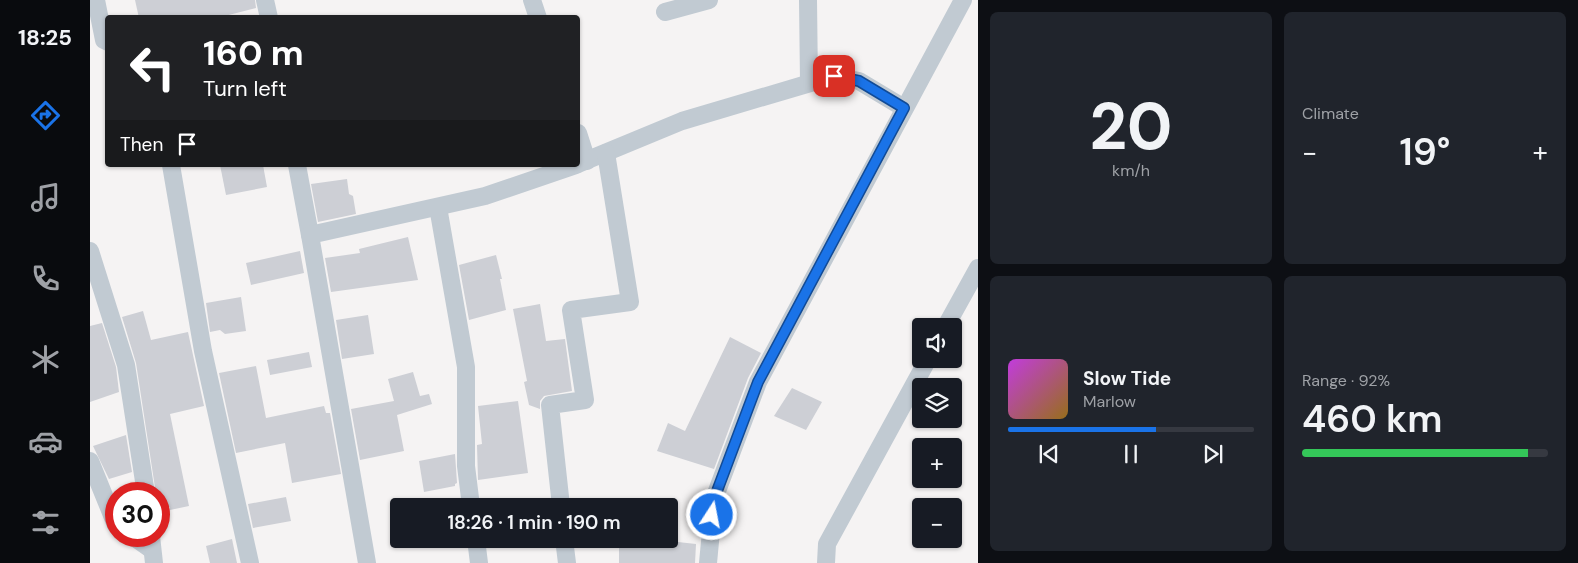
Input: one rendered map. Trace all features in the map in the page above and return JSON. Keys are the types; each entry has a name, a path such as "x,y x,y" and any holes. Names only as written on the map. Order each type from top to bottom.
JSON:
{"street":[{"path":"96,0 105,40"},
{"path":"265,0 268,15"},
{"path":"532,0 537,15"},
{"path":"665,12 709,0"},
{"path":"808,0 809,82"},
{"path":"708,563 714,499 758,382 963,0"},
{"path":"580,163 682,121 834,76 859,81 904,108"},
{"path":"560,498 550,405 585,400 570,310 630,302 606,153"},
{"path":"171,167 203,351 250,563"},
{"path":"297,167 367,563"},
{"path":"310,235 485,196 568,167"},
{"path":"438,207 466,367 466,466 470,498"},
{"path":"90,251 126,365 144,482"},
{"path":"950,318 978,268"},
{"path":"826,563 827,544 923,368"},
{"path":"90,461 96,492 105,507"},
{"path":"477,548 479,563"},
{"path":"565,548 567,563"}],"building":[{"path":"135,0 255,0 256,8 229,15 138,15"},
{"path":"220,167 263,167 267,187 226,195"},
{"path":"347,179 349,194 353,196 356,214 318,222 311,184"},
{"path":"408,237 418,280 331,292 325,258 360,253 359,249"},
{"path":"300,251 304,273 251,285 246,263"},
{"path":"496,255 502,279 500,279 506,310 469,320 459,265"},
{"path":"241,297 246,331 225,334 220,330 210,332 206,303"},
{"path":"540,304 546,341 565,339 572,391 544,396 540,401 540,409 529,405 524,382 527,381 513,309"},
{"path":"143,311 151,340 188,332 204,406 170,414 189,506 170,510 170,482 154,482 136,363 122,317"},
{"path":"368,315 374,354 342,359 336,320"},
{"path":"102,323 116,367 119,392 90,402 90,326"},
{"path":"730,337 761,353 748,378 714,469 657,451 668,423 685,431"},
{"path":"309,352 312,367 270,375 267,360"},
{"path":"256,366 266,418 324,406 326,413 330,413 341,474 292,483 285,443 236,453 219,373"},
{"path":"413,372 420,396 429,394 432,404 397,415 404,451 360,460 351,409 394,401 388,379"},
{"path":"792,388 822,402 806,430 774,416"},
{"path":"518,401 528,473 478,480 477,445 482,444 478,406"},
{"path":"126,435 132,472 109,479 93,446"},
{"path":"455,454 457,483 455,486 424,492 419,461"},
{"path":"286,497 291,521 253,528 248,504"},
{"path":"232,539 237,563 210,563 206,546"},
{"path":"678,542 696,544 695,563 619,563 619,548 678,548"}],"route":[{"path":"712,515 714,499 758,382 904,108 859,81 834,76"}]}
